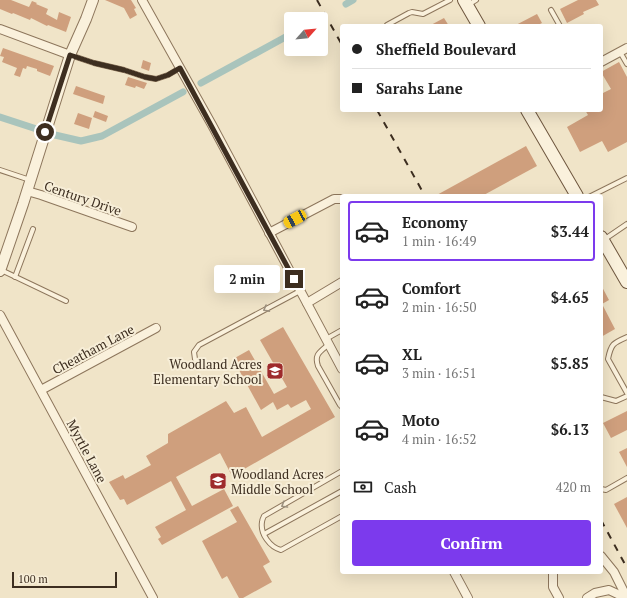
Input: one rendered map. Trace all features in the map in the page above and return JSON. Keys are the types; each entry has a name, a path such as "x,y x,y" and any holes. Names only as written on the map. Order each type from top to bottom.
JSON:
{"main road":[{"path":"469,2 478,24"},
{"path":"528,112 576,194"},
{"path":"603,241 627,282"}],"street":[{"path":"0,270 23,204 70,55 93,0"},
{"path":"142,0 340,363"},
{"path":"0,29 70,55"},
{"path":"603,61 624,50"},
{"name":"Century Drive","path":"26,191 132,227"},
{"path":"269,233 334,199 340,199"},
{"path":"307,303 340,283"},
{"name":"Myrtle Lane","path":"0,314 153,598"},
{"name":"Cheatham Lane","path":"41,390 156,328"},
{"path":"603,558 614,572 627,598"},
{"path":"455,574 468,598"},
{"path":"553,574 553,587 559,598"},
{"path":"587,598 595,593 609,590 627,598"}],"lane":[{"path":"390,24 409,13 412,12 423,14 450,0"},
{"path":"551,10 559,24"},
{"path":"624,50 627,64"},
{"path":"70,55 94,63 156,79 168,75 180,68"},
{"path":"0,170 30,180"},
{"path":"595,194 627,178"},
{"path":"603,238 627,224"},
{"path":"15,277 33,229"},
{"path":"0,270 66,301"},
{"path":"199,367 195,359 194,352 199,346 300,291"},
{"path":"340,332 317,354 316,361 340,406"},
{"path":"603,398 616,401 627,395 608,359 610,349 616,342 627,337"},
{"path":"340,472 264,516 261,523 264,534 270,544 275,549 281,550 340,517"},
{"path":"603,489 606,490 627,478"},
{"path":"264,534 340,492"}],"building":[{"path":"0,0 11,0 29,7 32,1 48,9 46,14 57,20 59,12 71,17 66,32 48,25 47,26 31,18 30,20 0,9"},
{"path":"105,0 131,0 136,8 134,9 137,15 130,19 124,8"},
{"path":"578,0 596,0 599,5 583,12 584,14 567,23 560,9"},
{"path":"537,14 542,23 540,24 518,24"},
{"path":"444,18 448,24 433,24"},
{"path":"3,48 54,66 50,76 37,71 37,69 27,66 26,69 23,68 20,77 14,75 17,68 2,62 4,57 0,56"},
{"path":"143,60 151,63 149,71 141,68"},
{"path":"619,62 627,77 627,142 608,152 602,141 580,152 567,127 588,115 586,112 603,112 603,93 611,89 603,75 603,71"},
{"path":"128,77 147,83 144,89 136,86 135,88 125,85"},
{"path":"76,86 105,96 103,104 73,94"},
{"path":"95,111 108,116 106,122 93,117"},
{"path":"78,113 92,118 89,129 74,124"},
{"path":"526,146 537,166 486,194 439,194"},
{"path":"603,289 609,300 603,303"},
{"path":"603,306 615,329 603,336"},
{"path":"283,327 335,417 232,476 220,453 176,477 192,506 224,489 233,506 162,545 158,539 161,537 155,527 186,510 171,481 127,505 124,499 120,500 109,482 123,475 125,479 151,465 146,456 168,443 168,434 226,401 234,413 246,407 262,437 311,409 306,400 291,408 288,404 277,410 273,402 261,410 233,359 249,350 274,394 287,387 260,340"},
{"path":"627,411 627,430 611,438 603,423"},
{"path":"627,448 627,467 619,452"},
{"path":"627,497 627,528 614,504"},
{"path":"238,506 270,562 263,566 272,582 243,598 239,598 227,576 222,579 202,541 237,522 230,510"}],"waterway":[{"path":"346,4 353,0"},
{"path":"201,83 284,38"},
{"path":"0,117 55,135 81,141 102,136 183,92"}],"railway":[{"path":"317,0 340,41"},
{"path":"378,112 424,194"},
{"path":"603,524 627,568"}],"place":[{"name":"Woodland Acres Elementary School","path":"275,371"},
{"name":"Woodland Acres Middle School","path":"218,481"}],"route":[{"path":"45,132 70,55 94,63 156,79 168,75 180,68 294,279"}]}
